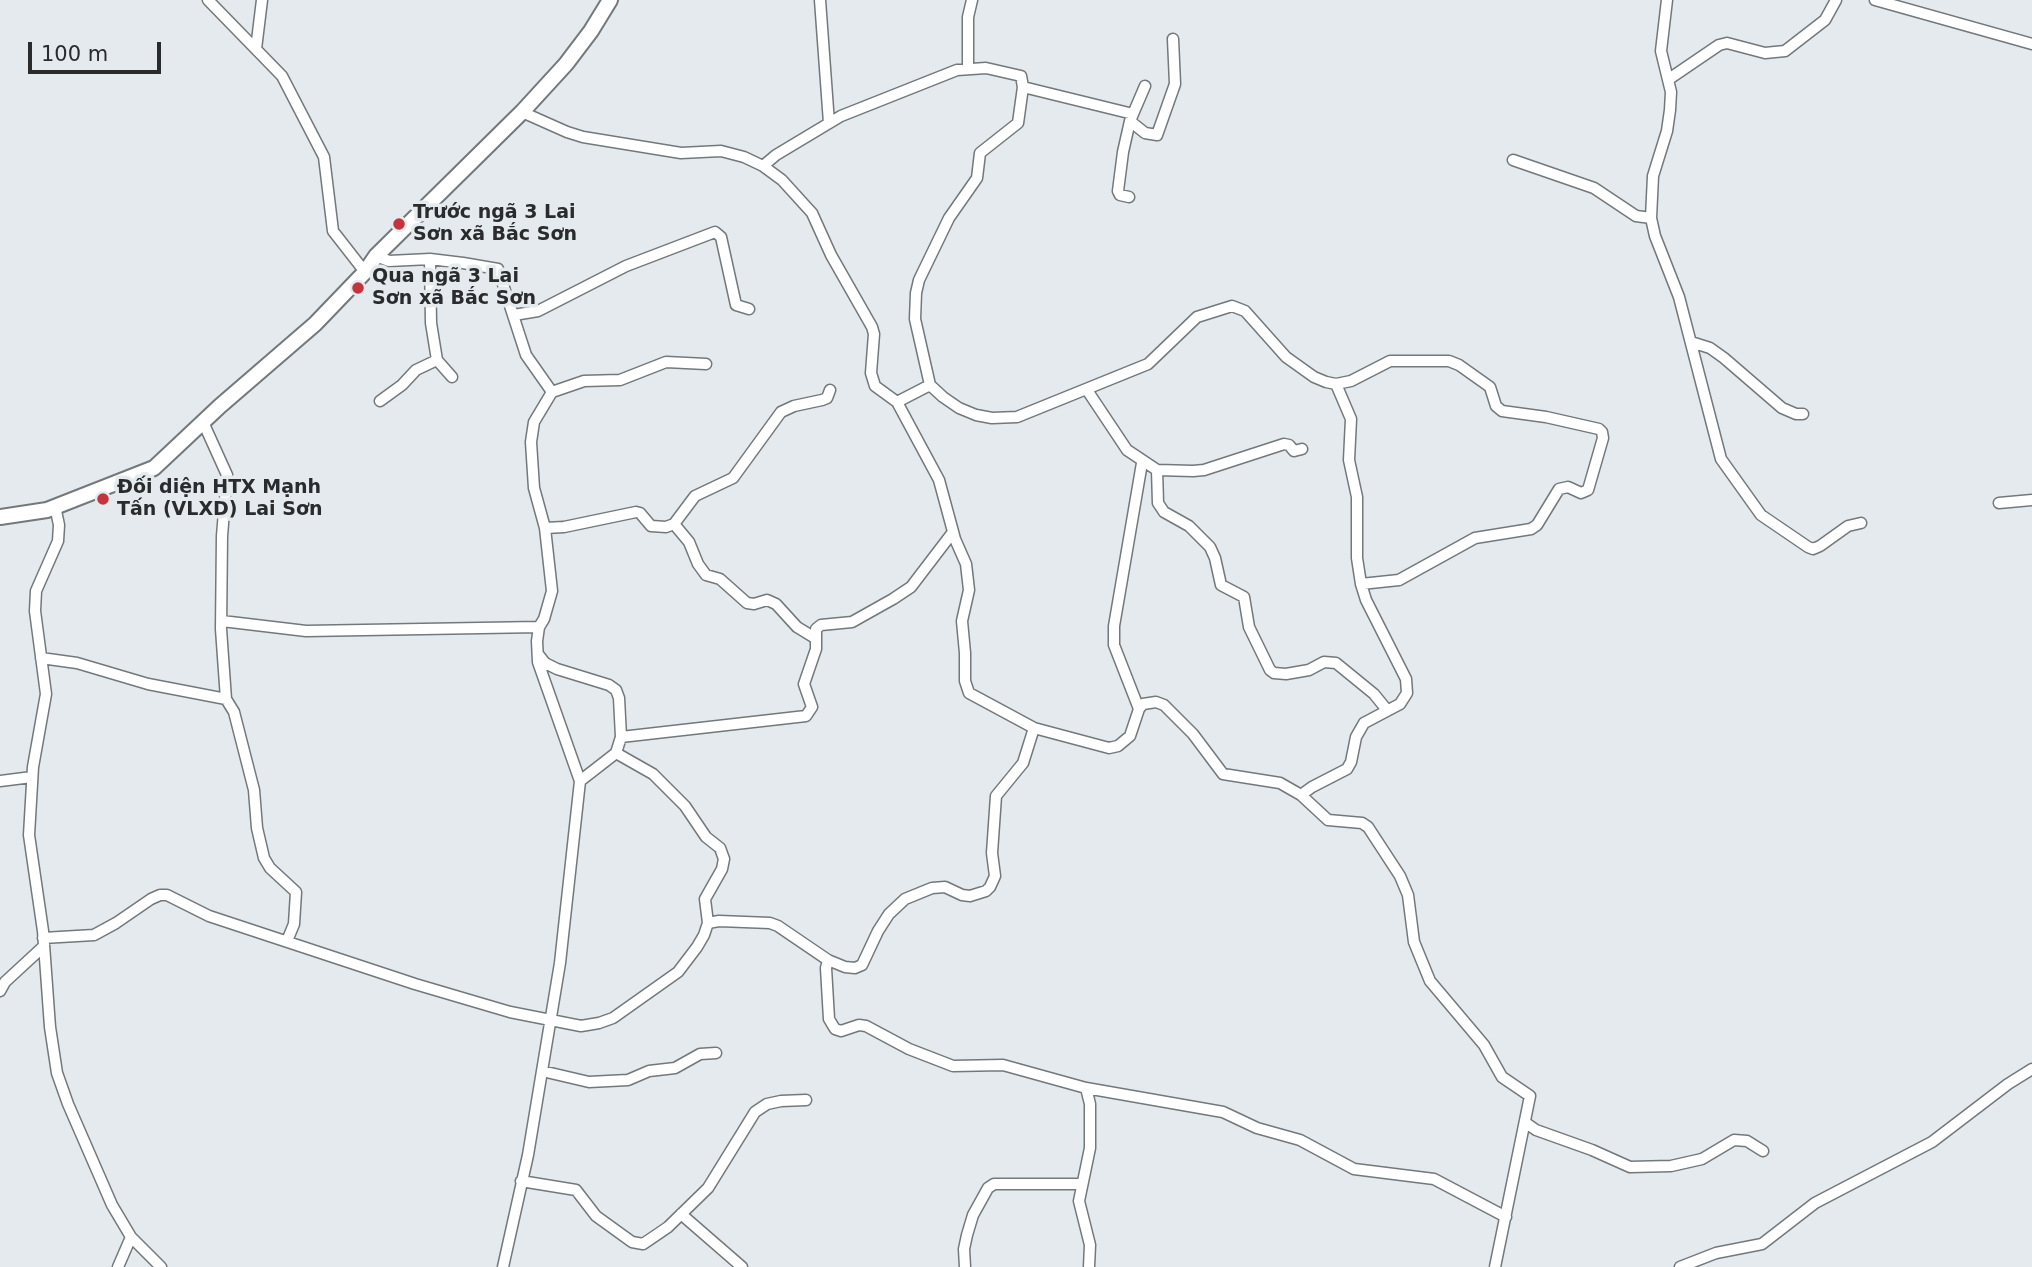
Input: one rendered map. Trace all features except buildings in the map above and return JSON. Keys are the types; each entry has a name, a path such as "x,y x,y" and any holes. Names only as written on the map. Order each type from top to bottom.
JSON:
{"street":[{"path":"208,0 282,76 324,157 333,231 365,272"},
{"path":"256,49 262,0"},
{"path":"0,517 55,506 154,468 315,324 365,272 376,256 522,112 566,64 610,0"},
{"path":"820,0 829,123"},
{"path":"968,68 968,18 972,0"},
{"path":"1667,0 1661,51 1671,92 1669,121 1653,176 1651,218 1655,236 1679,297 1721,459 1762,515 1794,539 1813,549 1820,547 1848,526 1861,523"},
{"path":"1669,79 1719,45 1727,43 1765,53 1784,51 1825,20 1836,0"},
{"path":"1875,0 2032,44"},
{"path":"1023,87 1132,117 1146,133 1157,135 1175,84 1173,39"},
{"path":"762,166 829,123 883,98 968,68 986,68 1021,76 1023,87 1018,123 980,153 977,178 952,213 919,280 914,306 930,385 959,408 976,415 1006,419 1017,417 1149,364 1197,317 1232,306 1245,311 1292,361 1314,377 1336,384 1351,381 1390,361 1449,361 1490,387 1496,406 1502,411 1546,417 1599,429 1603,438 1588,490 1581,493 1567,487 1559,489 1531,529 1475,538 1399,580 1361,584"},
{"path":"1129,197 1120,195 1118,191 1123,152 1132,117 1145,86"},
{"path":"522,112 583,137 681,153 721,151 744,157 782,180 812,213 831,255 872,327 871,373 876,386 897,402 934,470 966,564 969,590 962,621 966,688 974,697 1034,728 1109,748 1118,746 1130,736 1143,704 1156,702 1169,709 1193,734 1223,774 1280,783 1301,795 1328,820 1356,822 1368,827 1405,885 1414,942 1426,974 1484,1045 1502,1077 1528,1093 1530,1101 1495,1267"},
{"path":"1513,160 1594,188 1636,216 1651,218"},
{"path":"514,315 538,311 626,266 716,232 721,237 736,305 749,309"},
{"path":"376,256 389,261 430,260 498,269 526,355 552,392"},
{"path":"430,260 431,323 438,360 452,377"},
{"path":"1691,342 1710,348 1724,358 1782,408 1803,414"},
{"path":"380,401 402,386 416,370 438,360"},
{"path":"503,1267 522,1181 551,1021 580,781 573,754 547,689 538,654 539,627 552,591 545,528 534,488 531,442 534,422 552,392 591,380 620,380 666,362 706,364"},
{"path":"1301,795 1348,769 1359,730 1370,719 1404,700 1407,693 1406,679 1366,600 1361,584 1357,558 1357,503 1349,460 1351,419 1336,384"},
{"path":"897,402 930,385"},
{"path":"545,528 564,527 635,512 640,513 652,526 666,527 674,524 695,496 733,478 781,412 827,398 831,390"},
{"path":"1087,390 1123,445 1142,463 1157,470 1204,470 1284,444 1294,451 1302,449"},
{"path":"203,422 227,475 222,536 226,699 234,712 254,790 257,828 264,858 296,892 294,923 287,941"},
{"path":"1139,709 1114,645 1114,626 1142,463"},
{"path":"1157,470 1158,503 1164,512 1189,526 1210,547 1221,585 1244,597 1249,627 1270,670 1286,674 1309,670 1324,662 1336,663 1374,694 1387,710"},
{"path":"1999,503 2032,500"},
{"path":"55,506 59,525 58,541 36,591 35,611 46,694 32,777 29,835 43,942 50,1027 57,1073 112,1205 131,1237 161,1267"},
{"path":"674,524 689,542 706,575 720,579 747,603 767,600 776,604 797,627 816,638"},
{"path":"621,737 806,716 812,706 804,684 816,649 816,629 821,625 852,622 911,587 953,532"},
{"path":"222,621 306,631 539,627"},
{"path":"538,654 545,663 557,669 610,685 619,698 621,737 616,753 580,781"},
{"path":"41,658 77,663 148,684 226,699"},
{"path":"708,923 770,923 828,960 855,968 862,965 888,914 905,899 932,888 945,887 970,896 986,891 995,876 992,853 996,796 1023,763 1034,728"},
{"path":"0,991 5,982 43,942 94,935 160,895 166,895 209,916 415,984 510,1012 581,1026 613,1018 678,972 705,935 708,923 705,899 722,869 723,853 706,838 685,806 653,774 616,753"},
{"path":"0,781 32,777"},
{"path":"828,960 826,968 829,1019 835,1030 866,1026 946,1065 1003,1065 1086,1088 1223,1112 1264,1130 1300,1140 1354,1169 1434,1179 1506,1217"},
{"path":"542,1071 589,1082 628,1080 649,1071 675,1068 700,1054 716,1053"},
{"path":"1681,1267 1716,1253 1762,1244 1815,1203 1932,1142 2032,1069"},
{"path":"1086,1088 1090,1104 1090,1148 1079,1201 1090,1245 1089,1267"},
{"path":"522,1181 576,1190 596,1216 623,1236 637,1244 643,1244 660,1233 708,1188 755,1112 774,1103 806,1100"},
{"path":"1525,1123 1536,1130 1630,1167 1671,1166 1702,1159 1734,1140 1747,1141 1763,1151"},
{"path":"965,1267 964,1249 967,1235 973,1215 988,1188 994,1184 1082,1184"},
{"path":"681,1214 742,1267"},
{"path":"118,1267 131,1237"}],"place":[{"name":"Trước ngã 3 Lai Sơn xã Bắc Sơn","path":"399,224"},
{"name":"Qua ngã 3 Lai Sơn xã Bắc Sơn","path":"358,288"},
{"name":"Đối diện HTX Mạnh Tấn (VLXD) Lai Sơn","path":"103,499"}]}
